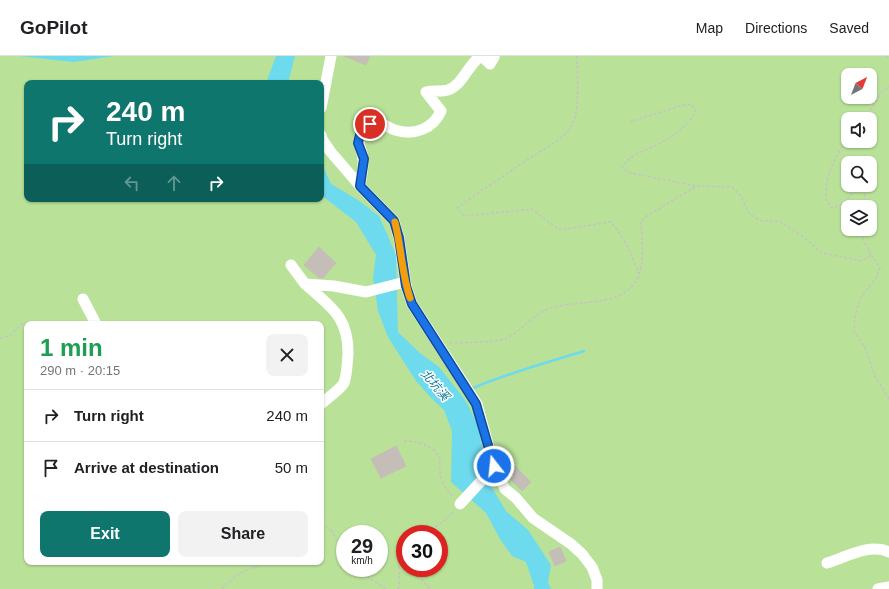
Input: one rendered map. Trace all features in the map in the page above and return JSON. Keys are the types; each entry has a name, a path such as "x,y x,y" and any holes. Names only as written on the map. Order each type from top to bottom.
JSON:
{"street":[{"path":"324,91 330,56"},
{"path":"360,186 364,159 358,143 361,130 370,124 381,123 395,130 412,133 423,129 439,117 441,111 426,92 448,90 456,86 474,60 482,56 490,64 494,57 493,56"},
{"path":"324,142 360,186 394,221 399,238 405,282 412,304 476,404 494,466 505,489 516,498 533,518 571,544 582,554 592,567 597,580 597,589"},
{"path":"291,265 305,284 328,304 340,318 346,332 348,360 344,384 324,401"},
{"path":"305,284 334,286 366,292 405,282"},
{"path":"83,299 94,321"},
{"path":"460,504 494,467"},
{"path":"827,563 864,550 882,549 889,552"},
{"path":"878,589 889,587"}],"path":[{"path":"577,56 576,107 574,122 566,134 457,208 464,216 532,209 559,230 610,222 618,230 628,246 639,274"},
{"path":"886,56 889,59"},
{"path":"869,112 881,93 889,86"},
{"path":"630,122 683,105 692,105 696,112 690,121 666,140 625,161 622,168 630,173 697,186 732,187 741,196 749,213 754,217 763,221 779,221 802,236 822,253 862,261 870,255"},
{"path":"841,148 829,172 826,198 831,208 841,205"},
{"path":"438,344 504,340 546,310 561,305 605,300 617,297 633,286 639,274 642,264 641,221 645,217 697,186"},
{"path":"846,200 861,188 865,195 864,200"},
{"path":"862,236 870,255 880,268 876,278 860,297 855,316 854,331 865,348 875,376 889,399"},
{"path":"0,338 9,336 24,324"},
{"path":"404,441 411,440 426,446 437,454 440,459 440,475 446,489 460,504 445,520 436,525"},
{"path":"324,527 329,528 336,539"},
{"path":"222,589 230,579 240,572 259,565"},
{"path":"368,577 386,589"},
{"path":"398,589 399,577"},
{"path":"419,577 430,589"}],"green space":[{"path":"0,56 889,56 889,589 0,589"}],"water":[{"path":"19,56 114,56 74,62"},
{"path":"276,56 295,56 289,80 267,80"},
{"name":"北坑溪","path":"324,168 331,184 358,200 379,216 396,255 398,332 420,353 439,367 469,407 479,428 488,481 506,511 528,530 551,565 548,582 551,589 534,589 526,562 512,556 500,539 486,513 451,482 452,431 444,410 416,381 388,337 378,311 373,278 376,255 356,222 324,197"}],"building":[{"path":"344,56 370,56 366,65"},
{"path":"319,247 336,263 323,278 319,278 304,265"},
{"path":"396,446 406,466 381,478 371,459"},
{"path":"506,457 531,482 522,491 505,474 500,463"},
{"path":"560,547 566,561 555,566 549,552"}],"waterway":[{"path":"471,389 513,373 584,351"}],"slow traffic":[{"path":"395,222 399,238 406,286 410,298"}],"route":[{"path":"370,124 361,130 358,143 364,159 360,186 394,221 399,238 406,286 412,304 476,404 494,466"}]}
